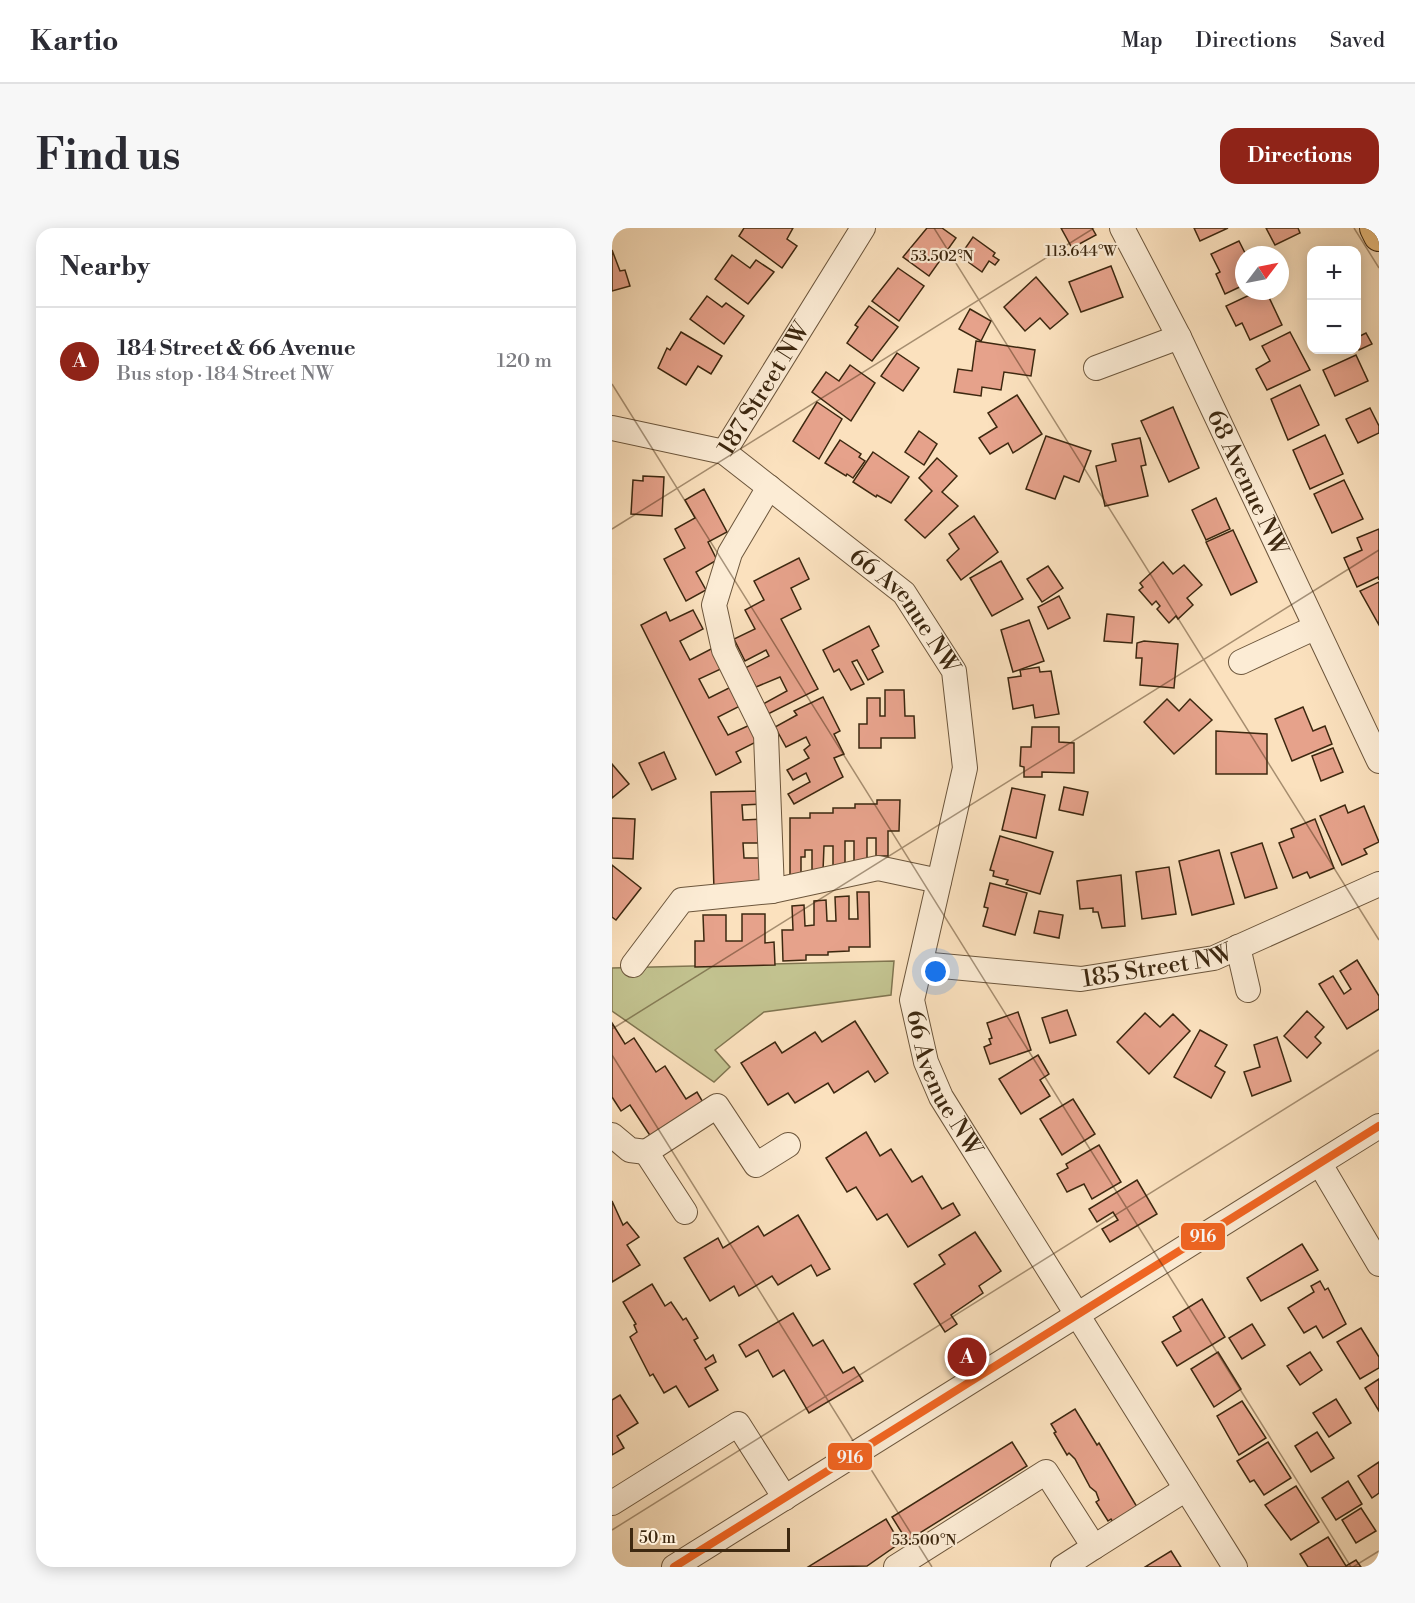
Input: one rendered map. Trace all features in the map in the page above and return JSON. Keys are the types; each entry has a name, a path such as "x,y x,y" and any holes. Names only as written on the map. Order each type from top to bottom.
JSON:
{"main road":[{"path":"1375,228 1379,236"}],"street":[{"name":"187 Street NW","path":"612,428 724,452 863,228"},
{"name":"68 Avenue NW","path":"1122,228 1179,337 1314,628 1379,761"},
{"path":"1096,368 1179,337"},
{"name":"66 Avenue NW","path":"724,452 904,592 954,671 965,768 912,1000 930,1076 1235,1567"},
{"path":"769,487 730,553 714,605 724,650 766,735 772,891"},
{"path":"1241,662 1314,628"},
{"path":"633,965 682,900 772,891 878,868 939,881"},
{"name":"185 Street NW","path":"921,964 1081,979 1214,958 1379,884"},
{"path":"1238,947 1248,990"},
{"path":"612,1135 630,1150 646,1152 717,1106 756,1165 788,1145"},
{"path":"674,1567 1379,1126"},
{"path":"646,1152 685,1212"},
{"path":"1320,1164 1379,1264"},
{"path":"612,1503 738,1424 785,1498"},
{"path":"896,1567 1047,1472 1094,1547"},
{"path":"1063,1567 1186,1489"}],"green space":[{"path":"894,961 891,995 764,1012 715,1050 730,1067 714,1082 612,1011 612,968"}],"building":[{"path":"744,228 793,228 787,239 797,246 782,268 739,236"},
{"path":"927,228 942,228 956,238 929,276 903,257"},
{"path":"1061,228 1092,228 1096,235 1072,248"},
{"path":"1194,228 1228,228 1200,241"},
{"path":"1266,228 1298,228 1300,233 1275,245"},
{"path":"973,237 995,253 993,256 999,260 995,265 989,261 982,272 960,256"},
{"path":"1239,241 1242,246 1235,246 1235,289 1225,294 1216,274 1220,272 1211,254"},
{"path":"612,250 620,271 625,270 630,286 612,291"},
{"path":"732,255 750,268 756,260 774,272 748,304 715,279"},
{"path":"1111,266 1123,297 1081,312 1069,282"},
{"path":"898,268 924,286 899,321 872,301"},
{"path":"1036,277 1068,314 1050,329 1040,318 1025,331 1004,307"},
{"path":"707,296 722,307 726,303 744,316 724,344 690,319"},
{"path":"1239,300 1270,300 1282,325 1250,340 1242,323 1236,326 1226,306"},
{"path":"869,306 898,327 872,361 847,343 858,327 855,325"},
{"path":"970,309 991,321 981,341 959,329"},
{"path":"681,332 722,356 711,374 698,366 686,385 658,368 667,348 670,350"},
{"path":"1290,332 1310,370 1267,390 1256,369 1270,361 1262,346"},
{"path":"1366,333 1372,344 1361,349 1361,336"},
{"path":"976,341 1035,350 1031,376 1004,372 1001,390 982,387 981,396 954,392 958,369 972,371"},
{"path":"897,353 919,368 903,391 881,376"},
{"path":"1356,355 1368,381 1335,396 1323,370"},
{"path":"850,365 875,383 851,421 812,392 826,372 839,381"},
{"path":"1300,385 1319,425 1288,440 1271,399"},
{"path":"1017,395 1042,434 1013,453 1008,443 990,454 979,438 997,427 988,413"},
{"path":"817,402 842,419 819,459 793,441"},
{"path":"1173,407 1199,468 1169,482 1141,421"},
{"path":"1370,408 1379,426 1379,433 1358,443 1346,419"},
{"path":"919,431 937,444 924,465 905,452"},
{"path":"1325,435 1343,474 1310,489 1293,450"},
{"path":"1046,436 1091,451 1079,482 1064,476 1055,499 1026,489"},
{"path":"1140,438 1146,465 1141,466 1148,496 1105,506 1096,466 1116,461 1112,444"},
{"path":"840,440 861,454 859,457 865,461 853,478 825,463"},
{"path":"873,452 909,477 891,503 877,495 876,497 853,482"},
{"path":"937,458 957,476 942,492 958,506 925,538 905,520 932,491 919,478"},
{"path":"643,476 664,477 662,516 631,514 633,480 643,481"},
{"path":"1344,480 1363,519 1332,533 1314,494"},
{"path":"704,489 727,532 708,542 717,560 696,572 706,590 686,601 664,559 685,548 675,529 695,518 685,500"},
{"path":"1216,498 1230,529 1206,540 1192,510"},
{"path":"974,516 998,552 961,580 947,560 959,549 949,534"},
{"path":"1379,529 1379,580 1378,577 1357,587 1344,558 1362,550 1357,538"},
{"path":"1233,530 1257,582 1231,595 1206,542"},
{"path":"799,558 809,579 791,588 801,609 781,619 818,689 768,714 763,704 787,691 780,677 756,687 745,668 769,656 766,650 745,661 734,639 755,629 745,610 764,600 754,581"},
{"path":"1001,561 1023,599 992,616 970,578"},
{"path":"1163,562 1173,574 1184,565 1202,585 1187,598 1193,605 1178,619 1176,616 1169,623 1157,609 1160,606 1156,601 1152,605 1139,590 1143,587 1140,583"},
{"path":"1048,566 1063,588 1042,602 1027,579"},
{"path":"1379,582 1379,625 1360,591"},
{"path":"1059,596 1070,618 1048,629 1038,607"},
{"path":"693,610 703,629 680,641 690,660 713,648 723,668 699,679 709,698 733,686 742,705 718,717 728,735 752,724 760,740 736,752 741,762 716,775 641,625 666,612 670,621"},
{"path":"1107,614 1134,617 1132,643 1104,641"},
{"path":"1029,620 1044,661 1013,672 1001,630"},
{"path":"869,626 879,646 872,650 883,672 868,680 857,660 852,662 864,684 851,690 839,669 834,672 823,650"},
{"path":"1144,641 1178,644 1174,688 1140,685 1142,658 1136,658 1137,643"},
{"path":"1039,667 1040,672 1051,671 1059,714 1035,718 1033,705 1013,709 1008,678 1021,676 1020,670"},
{"path":"885,690 904,690 905,716 914,716 915,738 881,738 881,748 859,748 859,724 867,724 867,698 880,698 880,716 885,716"},
{"path":"823,697 840,731 834,734 844,754 834,758 843,777 794,804 788,794 810,782 806,773 793,780 787,770 809,758 804,750 810,745 806,737 786,747 775,727 797,715 794,711"},
{"path":"1167,699 1179,711 1190,699 1212,720 1174,754 1144,722"},
{"path":"1303,707 1313,731 1325,726 1332,744 1292,761 1275,719"},
{"path":"1032,727 1059,727 1059,742 1074,743 1074,773 1042,772 1042,777 1024,777 1024,767 1020,766 1021,747 1031,747"},
{"path":"1216,731 1267,734 1267,774 1216,774"},
{"path":"1333,748 1343,772 1321,781 1312,756"},
{"path":"664,752 676,779 652,790 639,763"},
{"path":"612,764 629,784 612,798"},
{"path":"1064,787 1088,792 1083,815 1059,810"},
{"path":"1012,788 1045,795 1036,838 1002,830"},
{"path":"764,791 764,804 742,805 743,820 764,819 765,843 743,843 744,858 765,858 765,882 714,890 711,792"},
{"path":"877,800 900,800 899,831 888,831 888,856 876,856 876,838 867,838 867,862 854,862 854,841 845,841 845,866 833,866 833,846 824,846 823,871 812,871 812,850 805,850 805,857 801,857 801,875 790,875 790,818 810,818 810,813 833,813 833,808 855,808 855,804 877,804"},
{"path":"1345,805 1348,813 1364,806 1379,842 1364,849 1367,854 1342,865 1320,816"},
{"path":"612,818 635,819 633,859 612,858"},
{"path":"1315,819 1334,868 1310,878 1307,872 1293,878 1279,843 1294,837 1291,829"},
{"path":"1000,836 1053,852 1040,894 1006,884 1008,880 993,876 994,871 990,870"},
{"path":"1262,843 1277,888 1245,898 1231,853"},
{"path":"1219,850 1234,904 1192,915 1179,861"},
{"path":"612,865 641,888 616,920 612,917"},
{"path":"1169,867 1176,914 1142,919 1136,872"},
{"path":"1121,875 1125,926 1102,928 1098,912 1093,912 1093,908 1080,909 1077,881"},
{"path":"990,883 1027,893 1015,935 983,926 988,908 984,907"},
{"path":"857,892 869,892 870,947 849,947 849,951 828,952 828,955 806,955 806,960 783,961 782,930 793,930 792,906 804,905 805,926 814,925 814,901 826,900 827,921 836,921 835,897 849,896 849,919 858,919"},
{"path":"1039,911 1063,915 1059,938 1034,933"},
{"path":"742,914 765,914 765,943 774,942 775,965 695,967 695,941 704,941 703,915 726,915 726,941 742,941"},
{"path":"1357,960 1379,996 1379,1009 1347,1029 1319,984 1333,976 1344,994 1351,989 1340,971"},
{"path":"1067,1010 1076,1035 1050,1043 1042,1018"},
{"path":"1307,1011 1324,1027 1315,1037 1321,1043 1307,1058 1284,1036"},
{"path":"1018,1012 1031,1050 990,1064 984,1047 991,1044 989,1039 992,1038 987,1023"},
{"path":"1145,1013 1160,1027 1173,1014 1190,1031 1149,1074 1117,1042"},
{"path":"855,1021 888,1073 875,1082 868,1071 834,1093 828,1083 795,1103 788,1093 768,1105 741,1063 775,1042 782,1053 815,1032 822,1042"},
{"path":"612,1023 625,1044 634,1038 656,1072 665,1066 686,1099 697,1092 704,1104 651,1137 630,1105 621,1111 612,1097"},
{"path":"1200,1030 1227,1045 1215,1066 1225,1072 1211,1098 1174,1077"},
{"path":"1277,1037 1291,1081 1252,1096 1244,1072 1260,1067 1254,1045"},
{"path":"1038,1055 1049,1074 1040,1080 1050,1096 1021,1114 999,1079"},
{"path":"1073,1099 1095,1134 1062,1155 1040,1119"},
{"path":"866,1132 880,1156 891,1149 912,1182 922,1176 942,1209 953,1203 960,1215 908,1247 887,1214 877,1220 856,1187 847,1192 826,1158"},
{"path":"1099,1145 1121,1182 1092,1199 1084,1184 1067,1192 1057,1174 1068,1168 1066,1164"},
{"path":"1137,1180 1157,1214 1110,1242 1102,1229 1118,1220 1113,1212 1097,1222 1089,1209"},
{"path":"612,1201 623,1225 627,1222 639,1237 627,1245 640,1265 612,1282"},
{"path":"798,1215 830,1269 817,1276 811,1265 778,1285 772,1276 739,1296 734,1286 710,1301 684,1258 718,1238 723,1248 758,1226 764,1236"},
{"path":"975,1232 1001,1271 979,1286 983,1293 951,1315 957,1324 945,1332 914,1284 945,1264 939,1255"},
{"path":"1302,1244 1318,1270 1261,1301 1247,1278"},
{"path":"1320,1281 1325,1290 1328,1288 1346,1324 1323,1338 1316,1326 1304,1333 1288,1308 1314,1292 1311,1286"},
{"path":"652,1284 665,1306 671,1302 683,1320 686,1318 698,1338 694,1340 706,1360 713,1355 716,1362 705,1368 718,1390 689,1407 676,1386 664,1393 653,1374 650,1376 630,1337 637,1332 634,1325 636,1324 623,1302"},
{"path":"1202,1299 1225,1337 1177,1366 1162,1342 1181,1331 1173,1317"},
{"path":"793,1313 813,1346 823,1340 843,1373 854,1367 863,1381 809,1413 784,1370 773,1377 758,1350 746,1357 739,1345"},
{"path":"1252,1324 1265,1345 1242,1359 1229,1338"},
{"path":"1361,1328 1379,1357 1379,1368 1360,1379 1337,1342"},
{"path":"1218,1352 1241,1389 1214,1407 1191,1369"},
{"path":"1310,1352 1322,1370 1300,1385 1287,1366"},
{"path":"1379,1379 1379,1411 1365,1388"},
{"path":"620,1395 638,1423 617,1436 624,1448 612,1455 612,1400"},
{"path":"1336,1399 1351,1423 1329,1437 1313,1413"},
{"path":"1242,1401 1266,1438 1239,1455 1217,1416"},
{"path":"1075,1409 1097,1445 1099,1443 1140,1512 1116,1527 1111,1519 1108,1521 1096,1502 1099,1500 1096,1492 1090,1487 1075,1459 1069,1453 1067,1455 1054,1433 1056,1432 1051,1424"},
{"path":"1317,1432 1334,1458 1311,1472 1295,1446"},
{"path":"1012,1442 1027,1466 907,1541 892,1517"},
{"path":"1268,1442 1291,1478 1264,1495 1254,1480 1250,1482 1237,1461"},
{"path":"1379,1462 1379,1493 1372,1498 1358,1476"},
{"path":"1348,1481 1362,1504 1336,1520 1322,1498"},
{"path":"1296,1486 1319,1522 1291,1540 1265,1505"},
{"path":"1361,1508 1376,1531 1356,1543 1342,1520"},
{"path":"886,1519 900,1543 867,1566 808,1567"},
{"path":"1328,1537 1346,1566 1356,1560 1361,1567 1308,1567 1300,1554"},
{"path":"1171,1551 1181,1567 1145,1567"}],"transit line":[{"name":"916","path":"674,1567 1379,1126"}],"place":[{"name":"184 Street & 66 Avenue","path":"967,1357"}]}
